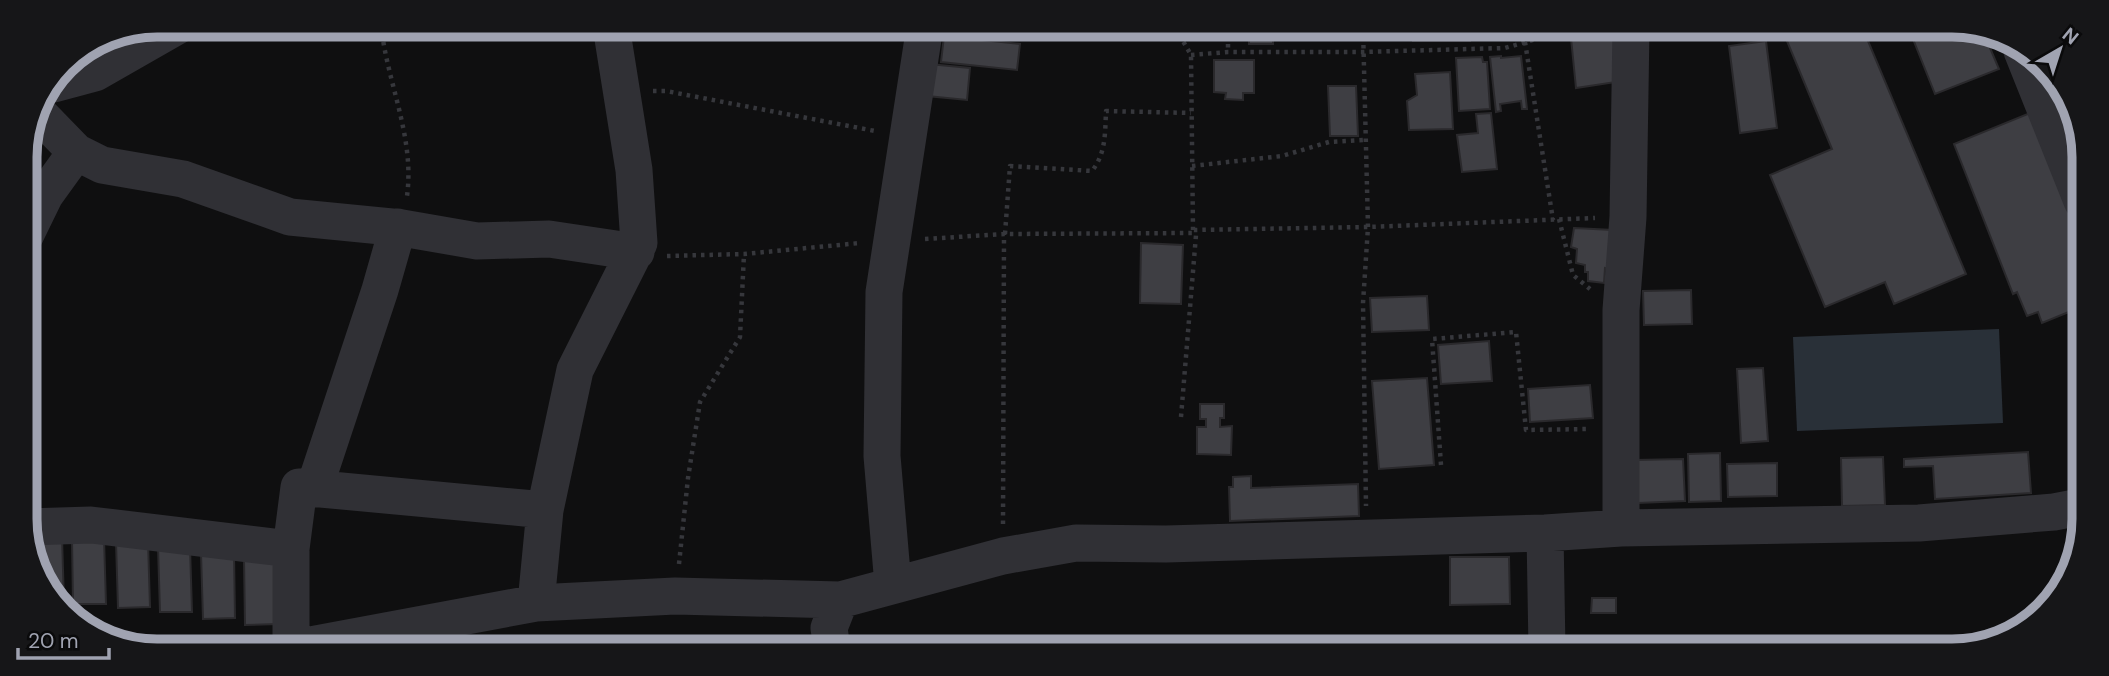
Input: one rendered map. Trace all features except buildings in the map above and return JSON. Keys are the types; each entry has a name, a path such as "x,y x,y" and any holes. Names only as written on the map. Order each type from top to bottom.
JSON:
{"street":[{"path":"65,81 95,73 157,37"},
{"path":"536,603 545,510 575,370 639,243 634,170 613,37"},
{"path":"893,585 882,456 884,292 910,138 924,37"},
{"path":"1621,528 1620,310 1628,217 1631,37"},
{"path":"2027,64 2072,176"},
{"path":"44,119 76,152 102,165 183,180 290,217 400,228 477,241 557,239 636,252"},
{"path":"37,210 44,195 76,152"},
{"path":"314,489 400,228"},
{"path":"291,639 291,549 299,487 545,510"},
{"path":"343,639 536,603 675,596 840,600 1003,556 1085,542 1166,544 1367,536 1545,533 1621,528 1919,523 2072,509"},
{"path":"38,527 91,525 291,549"},
{"path":"1545,533 1547,639"},
{"path":"831,639 829,628 840,600"}],"path":[{"path":"382,37 407,150 408,182 400,228"},
{"path":"1181,37 1191,55 1193,231 1196,235 1181,417"},
{"path":"1228,37 1228,52"},
{"path":"1363,37 1368,227 1363,303 1367,536"},
{"path":"1191,55 1228,52 1505,48 1543,37"},
{"path":"1525,42 1556,220 1574,278 1620,310"},
{"path":"621,90 666,91 910,138"},
{"path":"1003,556 1004,234 1010,166 1092,171 1099,162 1105,143 1106,111 1191,113"},
{"path":"1192,166 1282,156 1329,142 1365,140"},
{"path":"636,252 671,257 1004,234 1368,227 1628,217"},
{"path":"675,596 688,478 700,402 740,337 744,254"},
{"path":"1441,465 1432,339 1516,332 1526,430 1622,429"}],"shaded area":[{"path":"1999,329 2003,423 1797,431 1793,337"}]}
